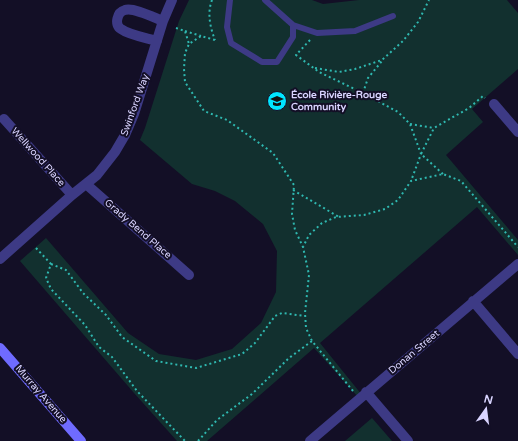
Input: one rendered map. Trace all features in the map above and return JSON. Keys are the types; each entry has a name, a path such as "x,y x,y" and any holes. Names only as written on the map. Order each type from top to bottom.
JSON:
{"street":[{"name":"Swinford Way","path":"0,259 72,195 97,175 115,152 125,135 134,114 163,21 172,0"},
{"path":"157,41 124,31 119,28 117,23 118,17 120,12 126,9 163,21"},
{"path":"494,104 518,132"},
{"name":"Wellwood Place","path":"4,119 72,195"},
{"name":"Grady Bend Place","path":"86,184 189,275"},
{"name":"Donan Street","path":"310,441 518,264"},
{"path":"473,301 518,354"},
{"name":"Murray Avenue","path":"0,348 81,441"},
{"path":"362,396 408,441"}],"lane":[{"path":"230,0 228,27 231,44 262,62 277,62 293,37 293,25"},
{"path":"265,0 293,25 316,33 356,31 393,16"}],"path":[{"path":"176,28 215,40 209,24 210,5 212,0"},
{"path":"363,92 368,78 382,60 403,41 418,22 429,0"},
{"path":"185,31 190,44"},
{"path":"316,33 296,55 319,72 363,92 398,112 410,124 421,154 443,174 461,181 518,247"},
{"path":"201,36 190,44 184,53 185,82 204,111 227,120 273,153 294,185 292,214 295,230 304,247 309,274 305,316 306,328 312,341 362,396"},
{"path":"314,68 340,72 355,69 382,60"},
{"path":"304,247 309,235 322,223 339,217 364,215 385,208 398,200 411,180 421,154 434,128 469,108 483,96 494,104"},
{"path":"410,124 434,128"},
{"path":"411,180 443,174"},
{"path":"293,190 339,217"},
{"path":"36,248 51,264 66,270 83,293 106,315 122,337 156,361 196,368 204,366 242,354 255,343 275,316 282,313 305,316"},
{"path":"51,264 46,278 51,289 84,325 99,347 112,357 137,391 185,441"},
{"path":"198,441 217,420 252,394 289,358 312,341"}],"green space":[{"path":"189,0 312,0 323,4 359,0 507,0 518,13 518,69 472,109 483,122 446,155 518,240 518,255 477,207 320,343 362,395 359,398 314,348 207,441 177,441 20,261 46,238 128,333 159,354 196,360 232,349 261,323 276,292 277,251 263,224 235,201 215,191 192,184 140,140 179,21"},
{"path":"372,418 392,441 345,441"}],"place":[{"name":"École Rivière-Rouge Community","path":"277,101"}]}
